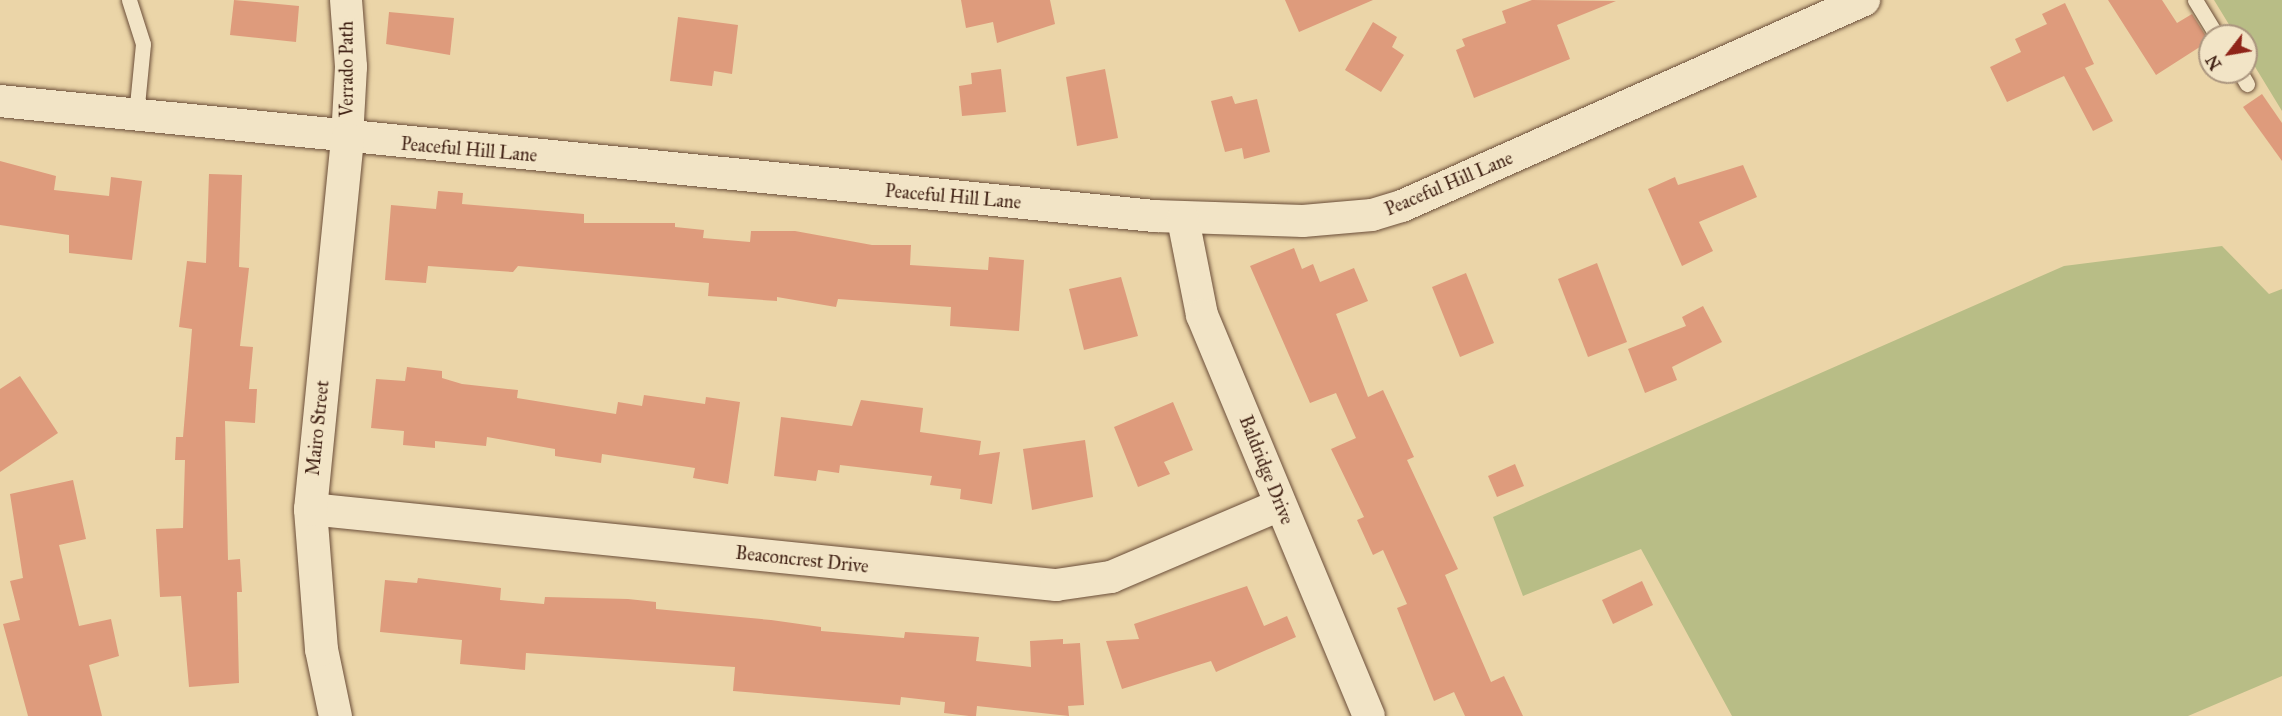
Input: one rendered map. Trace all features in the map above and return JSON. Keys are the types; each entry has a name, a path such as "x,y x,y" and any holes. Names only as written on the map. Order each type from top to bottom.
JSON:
{"street":[{"name":"Verrado Path","path":"346,0 351,67 347,139"},
{"name":"Peaceful Hill Lane","path":"0,101 347,139 1183,219 1303,221 1392,209 1864,0"},
{"name":"Mairo Street","path":"335,716 321,649 310,509 347,139"},
{"name":"Baldridge Drive","path":"1183,219 1202,315 1369,716"},
{"name":"Beaconcrest Drive","path":"310,509 1056,585 1111,577 1280,505"}],"lane":[{"path":"129,0 144,44 136,116"},
{"path":"2195,0 2210,24"}],"green space":[{"path":"2214,0 2282,0 2282,111 2258,72 2258,24 2229,24"},
{"path":"2222,246 2269,294 2282,289 2282,676 2188,716 1732,716 1641,549 1523,596 1493,517 2064,266"}],"building":[{"path":"234,0 299,6 296,42 230,35"},
{"path":"961,0 1050,0 1055,24 997,43 993,22 966,28"},
{"path":"1285,0 1373,0 1299,32"},
{"path":"1532,0 1616,1 1557,25 1570,59 1474,98 1456,50 1465,46 1462,39 1506,23 1502,11"},
{"path":"2108,0 2162,0 2177,23 2192,14 2198,24 2198,48 2156,75"},
{"path":"2065,3 2094,64 2085,68 2113,121 2093,131 2064,76 2007,102 1990,67 2021,52 2015,39 2047,24 2042,14"},
{"path":"389,12 454,18 450,55 386,44"},
{"path":"678,17 738,25 732,74 714,71 712,86 670,81"},
{"path":"1373,22 1397,37 1392,47 1404,55 1381,92 1345,70"},
{"path":"1001,69 1006,112 962,116 959,86 972,84 971,73"},
{"path":"1105,69 1118,138 1077,146 1066,77"},
{"path":"2262,94 2282,123 2282,161 2243,107"},
{"path":"1232,96 1235,104 1257,99 1270,152 1244,159 1242,148 1225,152 1211,101"},
{"path":"0,161 56,176 54,190 109,196 111,177 142,181 132,260 69,253 69,235 0,225"},
{"path":"1743,165 1757,197 1699,222 1713,251 1682,266 1648,189 1675,177 1678,185"},
{"path":"209,174 242,175 239,267 249,268 240,346 253,347 249,389 257,389 255,423 225,421 228,560 240,559 242,592 237,592 239,683 189,687 181,596 160,597 156,529 183,528 185,460 175,460 176,437 183,437 192,329 179,327 187,261 206,263"},
{"path":"438,191 463,193 462,204 584,214 584,223 675,223 675,227 704,230 703,238 750,242 751,231 795,231 872,245 911,245 910,265 988,270 989,257 1024,260 1019,331 950,326 951,307 838,299 836,307 777,297 777,301 708,296 709,283 518,266 513,272 428,266 426,283 385,280 391,205 436,209"},
{"path":"1294,248 1302,269 1313,264 1320,282 1354,268 1368,301 1336,314 1368,397 1383,390 1414,457 1407,460 1458,569 1445,575 1491,682 1504,676 1523,716 1465,716 1454,692 1434,701 1397,608 1407,604 1383,550 1373,555 1357,520 1364,517 1331,449 1356,438 1336,393 1310,403 1250,266"},
{"path":"1597,263 1627,342 1588,357 1558,279"},
{"path":"1466,273 1494,343 1460,357 1432,287"},
{"path":"1121,277 1138,336 1084,350 1069,289"},
{"path":"1703,306 1722,342 1672,367 1677,380 1645,393 1628,349 1686,326 1682,317"},
{"path":"407,367 442,371 442,378 462,384 518,390 517,398 616,414 618,402 642,406 644,395 705,404 706,397 740,402 728,484 693,478 695,468 602,454 601,463 555,456 555,449 487,437 486,446 435,441 435,448 403,445 404,431 371,428 376,379 405,381"},
{"path":"20,376 58,433 0,472 0,389"},
{"path":"861,400 923,408 920,432 981,441 979,455 1000,452 992,504 960,499 961,489 930,485 932,476 840,465 839,473 818,470 816,481 774,476 781,417 852,426"},
{"path":"1173,402 1193,450 1164,462 1170,474 1138,487 1114,427"},
{"path":"1085,440 1093,497 1032,510 1023,449"},
{"path":"1515,464 1524,486 1497,497 1488,476"},
{"path":"73,480 86,539 59,545 79,626 111,619 119,656 89,665 102,716 28,716 3,624 20,620 10,581 23,578 10,494"},
{"path":"418,578 501,588 500,600 544,604 545,597 628,599 656,602 656,609 771,620 821,627 821,631 904,638 905,632 979,637 976,661 1031,667 1030,641 1063,639 1063,644 1080,643 1084,705 1068,706 1069,716 977,706 976,716 969,716 944,713 945,702 901,697 900,705 733,691 735,667 526,653 525,670 460,664 462,640 380,632 385,580 417,583"},
{"path":"1642,581 1653,605 1613,624 1602,600"},
{"path":"1247,586 1264,626 1287,616 1296,637 1216,672 1211,661 1122,689 1106,641 1139,639 1134,624"}]}
